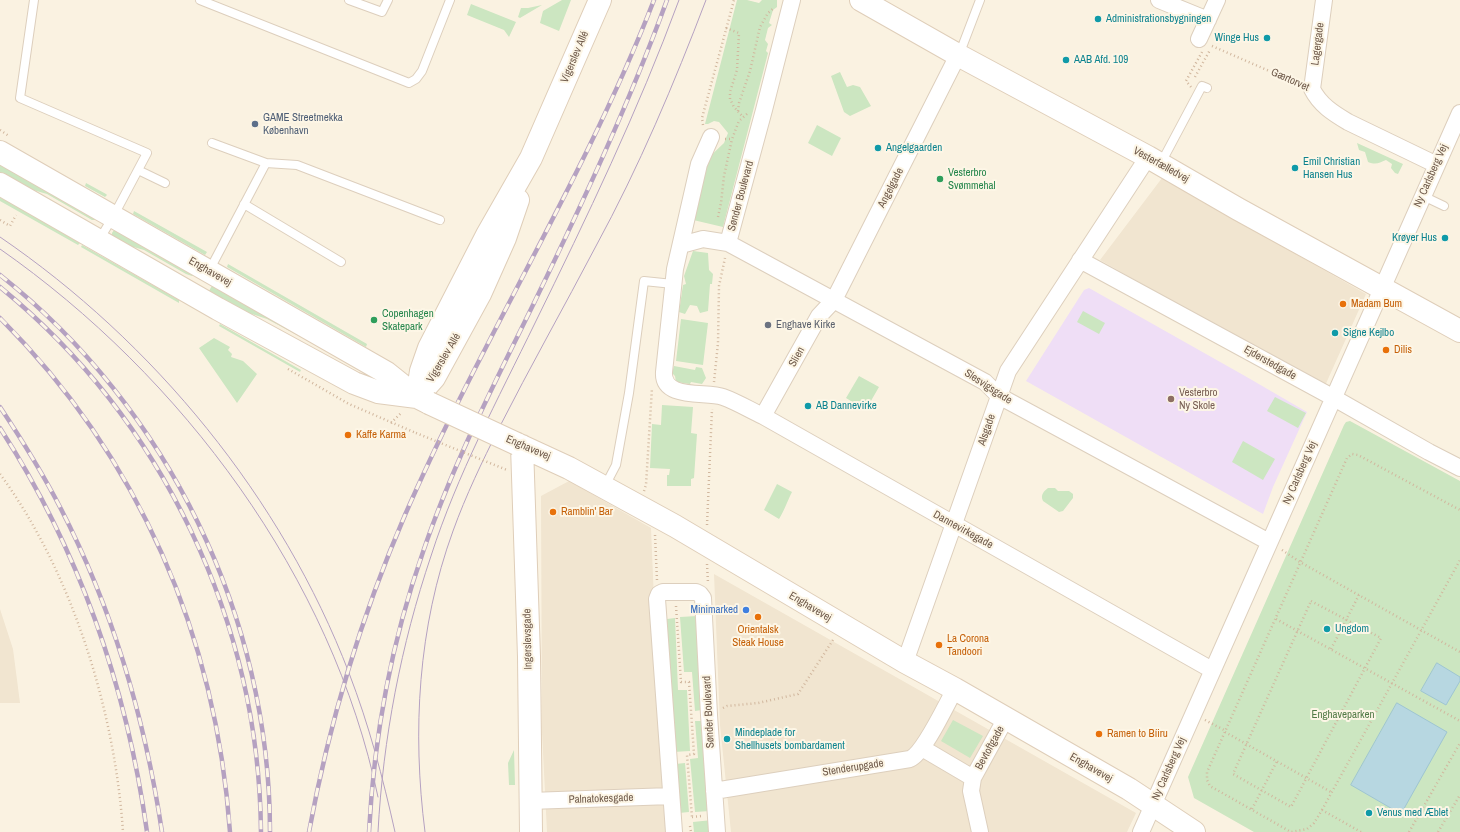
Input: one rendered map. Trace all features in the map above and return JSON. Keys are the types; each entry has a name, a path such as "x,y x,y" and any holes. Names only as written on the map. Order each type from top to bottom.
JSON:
{"street":[{"name":"Vigerslev Allé","path":"423,400 421,372 429,348 487,235 531,158 600,0"},
{"name":"Vesterfælledvej","path":"861,0 958,55 1154,160 1238,209 1460,331"},
{"path":"1159,0 1208,20"},
{"path":"1205,44 1208,20 1217,0"},
{"name":"Lagergade","path":"1312,89 1324,0"},
{"name":"Sønder Boulevard","path":"720,242 764,110 790,5"},
{"name":"Angelgade","path":"834,300 958,55"},
{"name":"Gærtorvet","path":"1312,89 1320,101 1336,115 1436,165"},
{"name":"Ny Carlsberg Vej","path":"1141,832 1460,113"},
{"path":"711,137 700,164 683,230 675,269 663,379 672,389 679,392 712,394"},
{"name":"Enghavevej","path":"0,152 388,373 423,400 554,460 605,487 905,662 1129,789 1194,832"},
{"name":"Alsgade","path":"905,662 1008,371 1080,260 1154,160"},
{"name":"Enghavevej","path":"0,184 218,309 354,383 378,392 423,400"},
{"name":"Slesvigsgade","path":"681,245 703,239 720,242 834,300 985,382 999,396 1269,542"},
{"name":"Ejderstedgade","path":"1080,260 1460,468"},
{"name":"Slien","path":"763,416 819,316 834,300"},
{"name":"Dannevirkegade","path":"712,394 723,397 763,416 1212,670"},
{"name":"Ingerslevsgade","path":"520,445 529,657 531,832"},
{"path":"674,825 657,598 659,594 663,592 696,592 700,594"},
{"name":"Sønder Boulevard","path":"700,594 703,598 708,715 717,832"},
{"name":"Stenderupgade","path":"714,791 910,759 914,757 922,748 955,689"},
{"name":"Bevtoftgade","path":"980,832 971,791 973,778 1006,718"},
{"name":"Bevtoftgade","path":"922,748 973,778"},
{"name":"Palnatokesgade","path":"530,802 671,796"}],"lane":[{"path":"34,0 20,98 147,153 99,240"},
{"path":"200,0 409,83 416,79 422,71 450,0"},
{"path":"350,0 382,12 388,0"},
{"path":"958,55 980,0"},
{"path":"1154,160 1202,86 1207,88"},
{"path":"212,143 266,163 297,165 440,220"},
{"path":"209,272 266,163"},
{"path":"138,170 165,183"},
{"path":"1423,196 1444,206"},
{"path":"244,204 341,262"},
{"path":"605,487 616,465 629,393 644,281 673,284"}],"path":[{"path":"732,139 711,137 702,124 702,118 734,0"},
{"path":"738,111 762,22 768,13 777,6 790,5"},
{"path":"726,28 740,32 737,70 730,92 730,99 743,117"},
{"path":"1198,72 1205,44"},
{"path":"1186,81 1205,44"},
{"name":"Gærtorvet","path":"1205,44 1312,89"},
{"path":"720,242 721,203 724,176 732,139 739,122 743,117 748,113 764,110"},
{"path":"0,220 10,226 16,215"},
{"name":"Sønder Boulevard","path":"700,594 708,585 706,545 712,394 718,342 720,242"},
{"path":"657,598 645,510 652,389 663,379"},
{"path":"416,433 507,470"},
{"path":"1460,510 1358,455 1352,454 1347,458 1207,772 1207,780 1210,786 1291,832 1307,829 1314,823 1460,560"},
{"path":"0,474 22,505 53,563 80,629 103,704 116,776 123,832"},
{"path":"1269,542 1300,562 1460,652"},
{"path":"1331,649 1359,595"},
{"path":"1311,601 1381,638 1291,808 1233,774 1297,631 1311,601"},
{"path":"677,617 681,682 689,682 692,717 694,754 687,755 692,816"},
{"path":"1276,618 1460,721"},
{"path":"727,706 758,703 798,694 829,647"},
{"path":"1194,714 1331,792"},
{"path":"1409,832 1460,743"},
{"path":"1252,809 1277,761"},
{"path":"1438,832 1460,795"},
{"path":"1322,810 1360,832"},
{"path":"674,825 692,816 715,815"},
{"path":"690,822 690,832"}],"shaded area":[{"path":"1162,178 1366,294 1324,388 1100,260"},
{"name":"Vesterbro Ny Skole","path":"1089,288 1307,412 1273,487 1263,514 1026,381 1084,290"},
{"path":"569,481 651,528 656,649 668,832 547,832 542,732 541,496"},
{"path":"714,574 1136,813 1127,832 731,832 720,725"},
{"path":"0,609 13,649 20,703 0,703"}],"green space":[{"path":"562,0 571,0 559,31 540,23 543,11"},
{"path":"737,0 747,0 759,3 762,0 777,0 777,7 773,10 769,23 772,25 768,28 765,40 768,44 766,51 768,53 723,227 689,219 702,164 724,143 728,133 719,122 714,121 705,124"},
{"path":"471,4 516,22 509,37 504,30 467,15"},
{"path":"542,5 520,18 518,17 521,8"},
{"path":"840,72 847,87 853,85 860,87 871,106 850,116 844,112 831,76"},
{"path":"817,125 841,138 832,156 808,143"},
{"path":"1357,143 1403,164 1398,174 1391,168 1392,164 1386,160 1379,163 1368,162 1365,152 1359,150"},
{"path":"0,159 97,220 92,220 47,194 19,186 0,175"},
{"path":"86,183 107,195 105,197 85,186"},
{"path":"0,197 80,243 78,245 0,201"},
{"path":"134,211 207,252 205,255 133,214"},
{"path":"116,227 194,275 192,276 186,274 144,250 116,242 112,238 112,233"},
{"path":"82,245 179,300 179,303 81,247"},
{"path":"693,251 708,253 709,270 713,274 712,284 710,284 708,311 700,313 697,306 690,305 685,314 679,312 683,285 686,284 684,276"},
{"path":"228,264 367,344 366,347 227,267"},
{"path":"214,282 372,375 267,319 252,314 243,313 209,293"},
{"path":"1083,311 1105,323 1099,334 1077,322"},
{"path":"681,319 708,323 703,365 676,361"},
{"path":"220,324 301,370 300,372 219,326"},
{"path":"214,338 230,347 228,350 232,354 231,357 243,361 257,374 237,403 199,348"},
{"path":"674,366 695,370 696,367 702,368 706,378 702,384 676,382 675,376 672,373"},
{"path":"859,376 879,387 868,406 864,409 846,398"},
{"path":"1275,397 1306,413 1298,428 1267,411"},
{"path":"662,405 693,407 691,433 697,434 694,478 691,479 691,486 667,486 667,475 669,475 670,469 650,468 652,424 661,425"},
{"name":"Enghaveparken","path":"1350,421 1460,481 1460,832 1254,832 1194,798 1188,777 1344,425 1346,422"},
{"path":"1243,441 1275,459 1263,480 1232,462"},
{"path":"777,484 792,492 779,519 764,510"},
{"path":"1048,488 1055,488 1058,491 1069,491 1073,494 1073,498 1063,511 1059,512 1043,501 1042,495"},
{"path":"697,616 702,710 695,711 692,672 684,672 680,617"},
{"path":"675,618 678,690 687,690 690,751 673,752 667,619"},
{"path":"953,720 983,736 970,758 941,741"},
{"path":"695,721 703,721 710,811 695,812 690,759 698,758"},
{"path":"514,750 515,785 509,785 508,763"},
{"path":"685,763 689,812 679,813 675,764"},
{"path":"712,820 713,832 694,832 693,822"}],"water":[{"path":"1437,663 1460,677 1460,681 1446,705 1421,691"},
{"path":"1397,703 1447,732 1401,814 1351,785"}],"tram line":[{"path":"378,832 384,762 395,692 402,658 420,590 441,526 479,438 574,243 611,163 647,82 679,0"},
{"path":"425,832 419,756 421,680 425,642 432,604 441,567 453,531 474,479 499,428 627,186 668,94 706,0"},
{"path":"0,237 56,279 110,325 160,375 207,429 250,486 288,546 321,608 349,673 375,752 395,832"},
{"path":"0,249 67,300 129,357 187,420 240,488 286,560 325,636 356,715 378,797"}],"railway":[{"path":"309,832 326,751 348,671 374,592 389,553 405,515 466,386 597,131 627,66 654,0"},
{"path":"369,832 375,761 393,655 412,586 434,520 474,426 587,191 637,77 667,0"},
{"path":"0,275 60,328 113,388 159,453 198,523 229,596 251,673 265,752 270,832"},
{"path":"0,287 58,340 109,399 154,463 191,531 221,602 242,677 256,754 261,832"},
{"path":"0,318 49,372 93,429 130,490 162,554 188,620 208,689 222,759 230,832"},
{"path":"0,407 32,457 61,509 80,547 96,586 125,666 146,748 162,832"},
{"path":"0,428 28,474 53,522 76,571 96,622 113,673 127,725 147,832"}],"place":[{"name":"Administrationsbygningen","path":"1098,19"},
{"name":"Winge Hus","path":"1267,38"},
{"name":"AAB Afd. 109","path":"1066,60"},
{"name":"GAME Streetmekka København","path":"255,124"},
{"name":"Angelgaarden","path":"878,148"},
{"name":"Emil Christian Hansen Hus","path":"1295,168"},
{"name":"Vesterbro Svømmehal","path":"940,179"},
{"name":"Krøyer Hus","path":"1445,238"},
{"name":"Madam Bum","path":"1343,304"},
{"name":"Copenhagen Skatepark","path":"374,320"},
{"name":"Enghave Kirke","path":"768,325"},
{"name":"Signe Kejlbo","path":"1335,333"},
{"name":"Dilis","path":"1386,350"},
{"name":"Vesterbro Ny Skole","path":"1171,399"},
{"name":"AB Dannevirke","path":"808,406"},
{"name":"Kaffe Karma","path":"348,435"},
{"name":"Ramblin' Bar","path":"553,512"},
{"name":"Minimarked","path":"746,610"},
{"name":"Orientalsk Steak House","path":"758,617"},
{"name":"Ungdom","path":"1327,629"},
{"name":"La Corona Tandoori","path":"939,645"},
{"name":"Ramen to Bíiru","path":"1099,734"},
{"name":"Mindeplade for Shellhusets bombardament","path":"727,739"},
{"name":"Venus med Æblet","path":"1369,813"}]}
